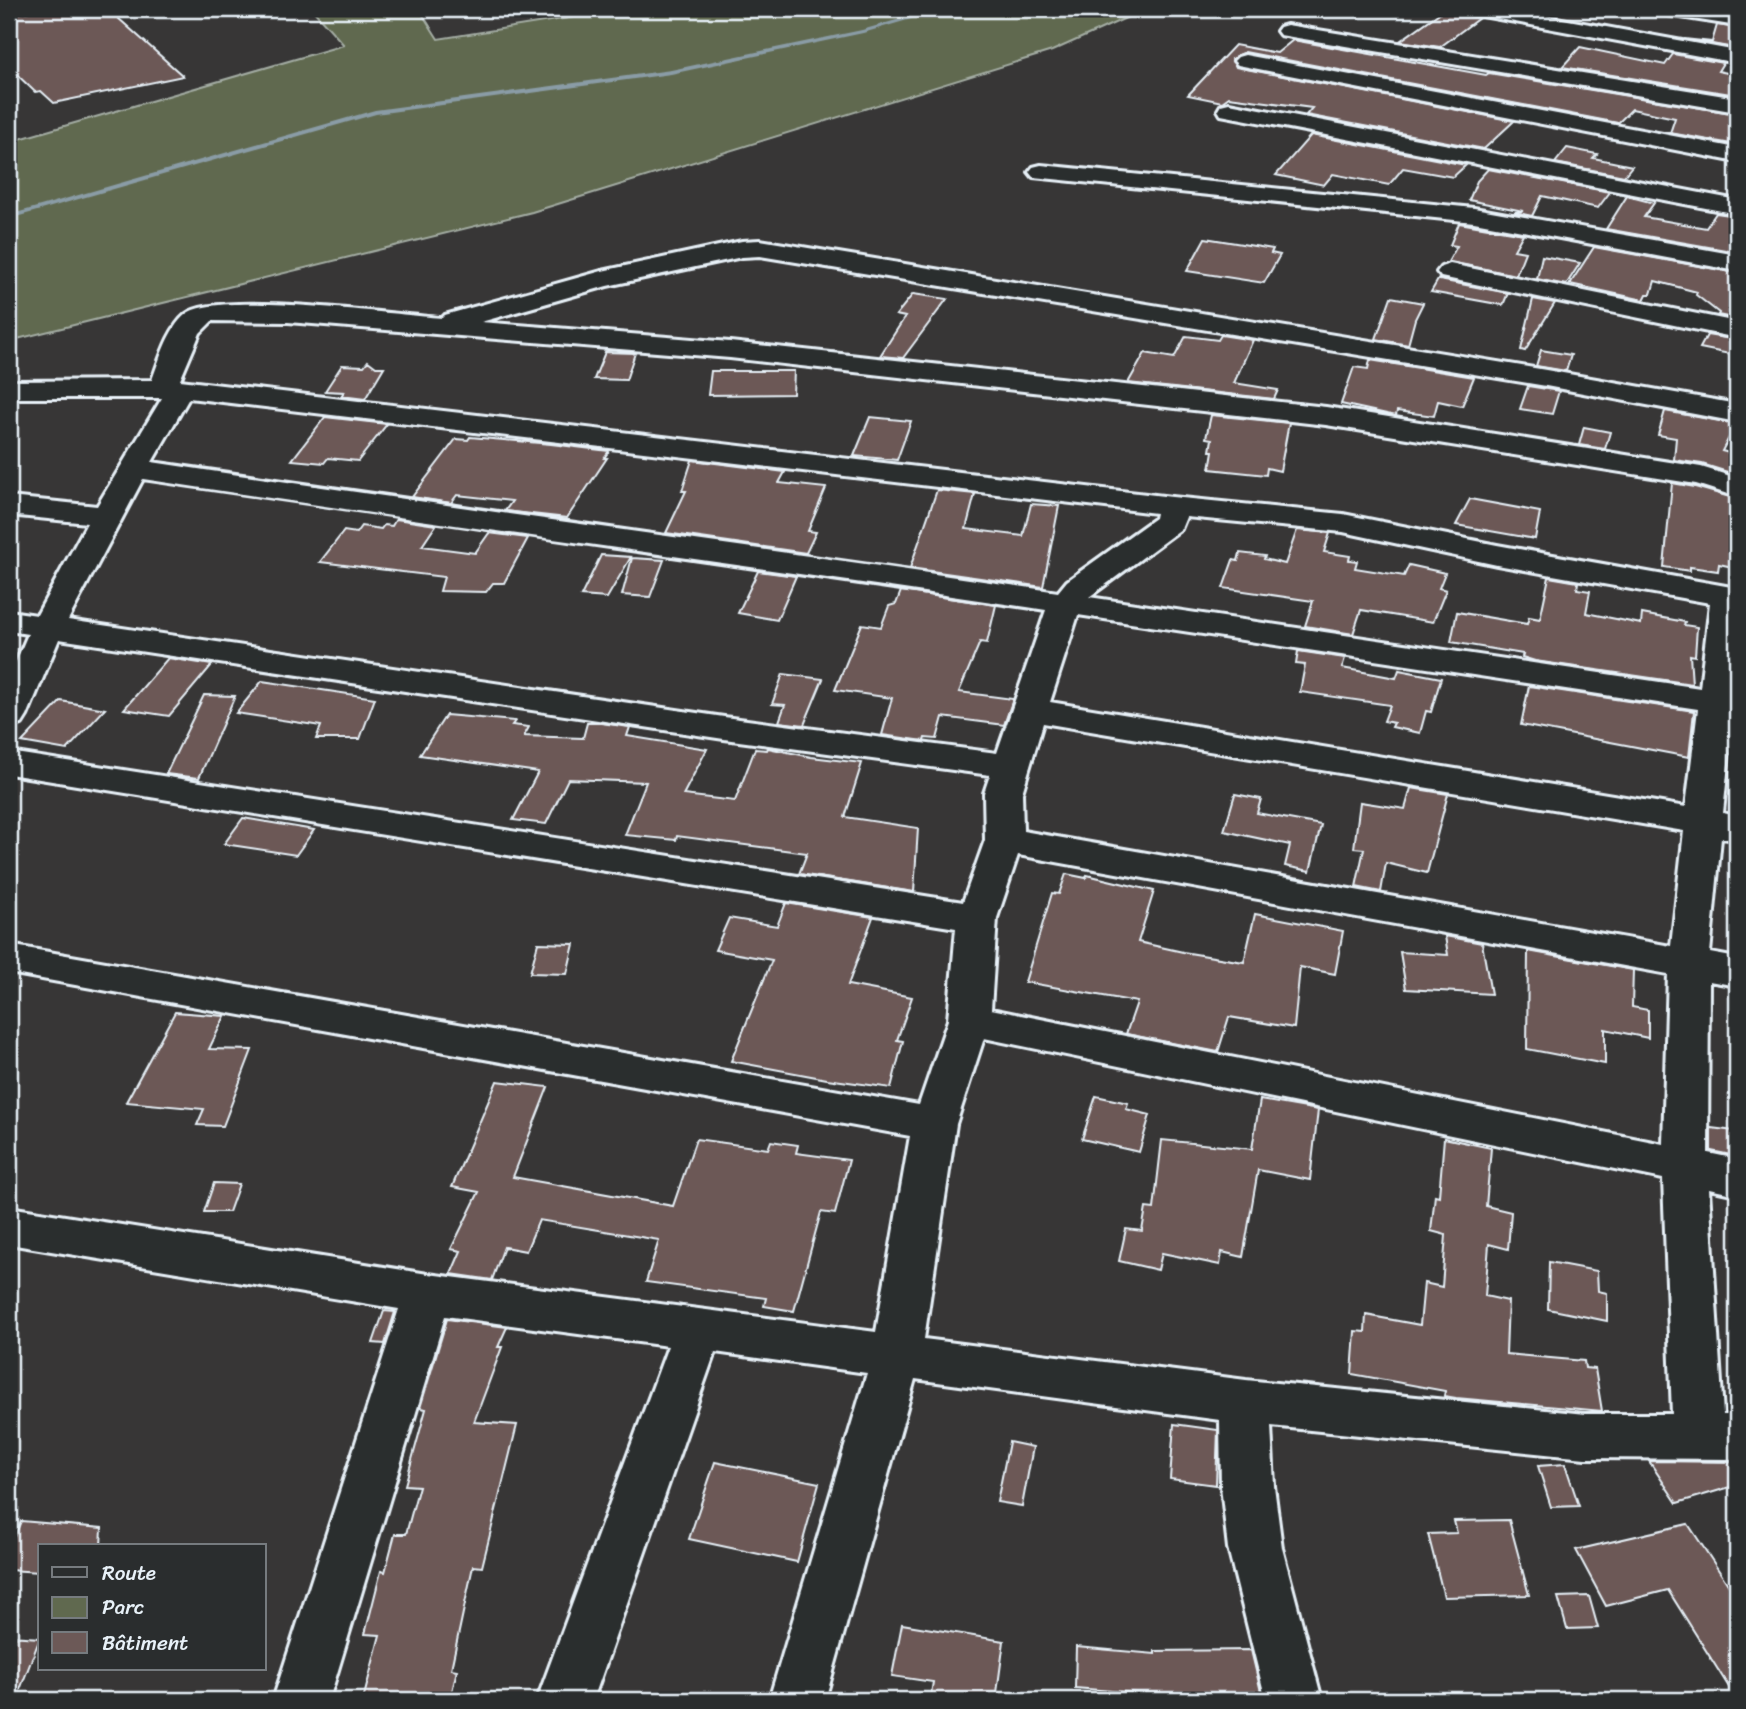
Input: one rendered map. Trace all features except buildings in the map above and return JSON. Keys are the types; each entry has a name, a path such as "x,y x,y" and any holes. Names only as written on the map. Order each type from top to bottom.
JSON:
{"street":[{"path":"1477,9 1737,57"},
{"path":"1668,9 1737,20"},
{"path":"1287,31 1737,105"},
{"path":"1245,61 1737,155"},
{"path":"1229,110 1737,207"},
{"path":"1041,172 1474,215 1737,263"},
{"path":"436,327 602,279 742,249 760,248 1546,378 1737,413"},
{"path":"1450,272 1737,330"},
{"path":"9,716 23,690 48,626 172,388 190,325 199,316 207,314 288,314 730,350 1326,416 1701,476 1737,488"},
{"path":"9,389 172,388 634,440 1172,506 1343,523 1497,555 1732,597 1721,825 1689,963 1685,1168 1718,1437 1585,1436 1246,1402 428,1294 9,1226"},
{"path":"132,468 1727,702"},
{"path":"9,506 106,516"},
{"path":"797,1700 897,1357 934,1124 969,1020 977,918 1004,840 1003,793 1065,604 1079,588 1170,522 1172,506"},
{"path":"9,621 724,728 1012,766"},
{"path":"1031,710 1721,825"},
{"path":"9,763 977,918"},
{"path":"1004,840 1737,972"},
{"path":"9,959 934,1124"},
{"path":"969,1020 1737,1177"},
{"path":"301,1700 428,1294"},
{"path":"565,1700 698,1330"},
{"path":"1246,1402 1245,1472 1252,1532 1259,1572 1294,1700"}],"green space":[{"path":"312,9 419,9 438,39 625,9 1146,9 1052,51 532,212 9,341 9,142 344,45"}],"waterway":[{"path":"9,217 375,112 671,72 863,31 926,13 929,9"}]}
